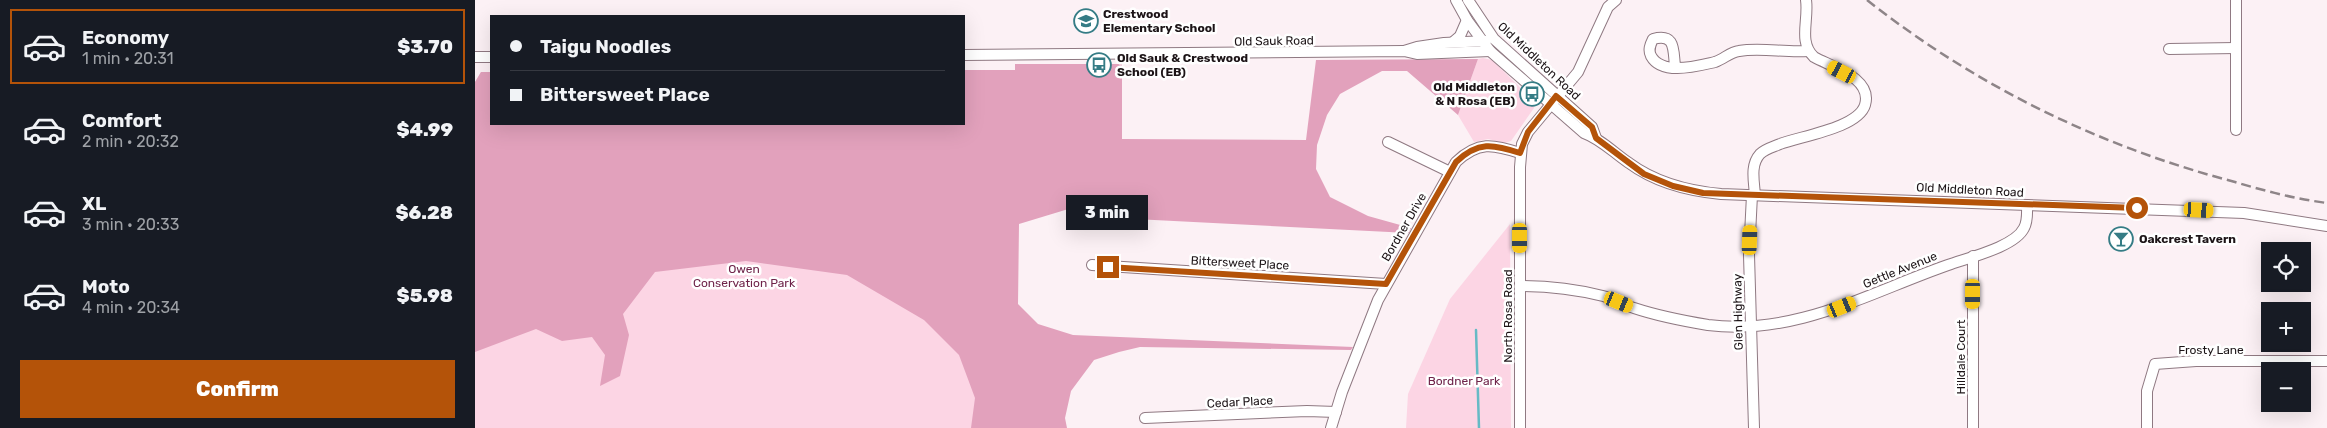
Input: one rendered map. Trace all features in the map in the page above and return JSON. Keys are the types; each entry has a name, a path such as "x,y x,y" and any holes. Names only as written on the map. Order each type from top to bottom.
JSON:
{"street":[{"name":"Old Middleton Road","path":"1456,0 1482,42 1491,51 1552,100 1592,127 1596,138 1644,174 1673,186 1703,193 2244,213 2327,226"},
{"name":"Old Middleton Road","path":"1467,0 1494,39 1552,100"},
{"name":"North Rosa Road","path":"1520,428 1520,153 1528,132 1552,100 1578,72 1608,7 1616,0"},
{"path":"1675,66 1688,68 1722,60 1737,51 1808,51 1805,39 1806,0"},
{"path":"2236,0 2237,130"},
{"path":"1453,42 1460,36 1467,20"},
{"path":"1491,51 1494,39"},
{"name":"Old Sauk Road","path":"1404,51 1417,46 1453,42 1482,42 1494,39"},
{"path":"2169,49 2236,48"},
{"name":"Old Sauk Road","path":"965,55 1404,51 1417,54 1491,51"},
{"name":"Glen Highway","path":"1754,428 1749,255 1754,163 1764,151 1789,140 1850,122 1862,112 1864,107 1865,95 1859,82 1814,57 1808,51"},
{"path":"475,57 490,57"},
{"path":"1388,142 1450,172"},
{"name":"Bordner Drive","path":"1331,428 1368,322 1386,284 1456,162 1473,148 1498,146 1520,153"},
{"name":"Gettle Avenue","path":"1520,286 1571,289 1605,296 1633,308 1707,325 1751,326 1824,314 2002,246 2021,232 2025,226 2027,205"},
{"name":"Hilldale Court","path":"1973,256 1973,428"},
{"name":"Bittersweet Place","path":"1092,265 1386,284"},
{"name":"Frosty Lane","path":"2147,428 2147,391 2155,364 2196,361 2327,361"},
{"name":"Cedar Place","path":"1145,418 1307,411 1335,412"}],"green space":[{"path":"1478,59 1492,60 1533,100 1534,108 1511,141 1505,143 1488,139 1474,142 1458,115"},
{"name":"Owen Conservation Park","path":"481,72 490,72 490,125 965,125 965,77 1012,428 475,428 475,82"},
{"name":"Bordner Park","path":"1510,224 1511,428 1406,428 1408,394 1450,299"}],"shaded area":[{"name":"Owen Conservation Park","path":"1478,59 1458,115 1407,71 1382,71 1340,94 1327,115 1317,145 1316,169 1330,197 1368,216 1411,228 1409,233 1115,218 1075,207 1019,224 1018,304 1038,324 1073,335 1353,347 1351,350 1140,347 1094,360 1071,391 1065,418 1067,428 971,428 975,398 959,355 924,320 847,275 746,261 655,272 623,314 629,335 620,376 600,386 605,355 592,337 562,341 536,329 475,352 475,82 481,72 490,72 490,125 965,125 965,70 1015,70 1015,64 1122,64 1122,139 1306,140 1316,60"}],"waterway":[{"path":"1476,330 1479,428"}],"railway":[{"path":"1867,0 1952,60 1996,86 2088,132 2185,168 2269,192 2327,203"}],"place":[{"name":"Crestwood Elementary School","path":"1086,21"},
{"name":"Old Sauk & Crestwood School (EB)","path":"1099,65"},
{"name":"Old Middleton & N Rosa (EB)","path":"1532,94"},
{"name":"Oakcrest Tavern","path":"2121,239"}],"route":[{"path":"1108,267 1386,284 1456,162 1473,148 1480,146 1498,146 1520,153 1528,132 1556,96 1592,127 1596,138 1630,164 1644,174 1687,190 1721,194 2137,208"}]}
